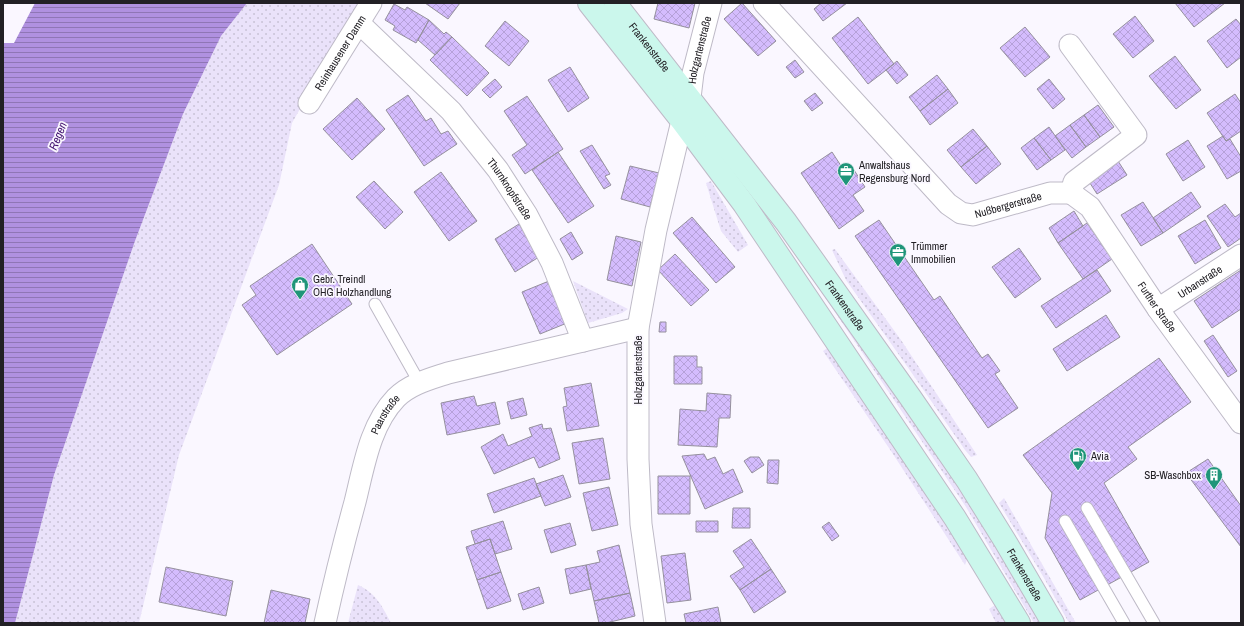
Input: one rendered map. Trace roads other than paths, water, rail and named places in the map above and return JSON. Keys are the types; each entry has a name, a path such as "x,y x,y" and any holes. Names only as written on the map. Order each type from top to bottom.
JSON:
{"main road":[{"name":"Frankenstraße","path":"589,3 682,121 744,204 955,518 1019,623"},
{"name":"Frankenstraße","path":"615,3 786,222 910,397 967,480 1053,623"}],"street":[{"name":"Reinhausener Damm","path":"310,103 371,3"},
{"name":"Holzgartenstraße","path":"690,98 693,73 711,3"},
{"name":"Nußbergerstraße","path":"764,3 948,204 961,213 973,215 1050,193 1071,194"},
{"name":"Thurnknopfstraße","path":"359,23 451,111 498,170 527,215 552,263 583,341"},
{"path":"1070,45 1136,135 1074,182 1071,194"},
{"name":"Holzgartenstraße","path":"655,623 641,524 638,459 638,328 656,230 682,121"},
{"name":"Further Straße","path":"1071,194 1090,207 1158,309 1241,424"},
{"name":"Urbanstraße","path":"1158,309 1241,255"},
{"path":"583,341 638,328"},
{"name":"Paarstraße","path":"325,623 335,575 372,439 383,416 397,397 419,382 448,373 583,341"}],"lane":[{"path":"375,304 419,382"},
{"path":"1087,508 1154,623"},
{"path":"1065,521 1124,623"}],"water":[{"name":"Regen","path":"35,3 247,3 221,36 183,114 135,241 54,475 15,623 3,623 3,43 14,43"}],"place":[{"name":"Anwaltshaus Regensburg Nord","path":"846,186"},
{"name":"Trümmer Immobilien","path":"898,267"},
{"name":"Gebr. Treindl OHG Holzhandlung","path":"300,300"},
{"name":"Avia","path":"1078,471"},
{"name":"SB-Waschbox","path":"1214,490"}]}
